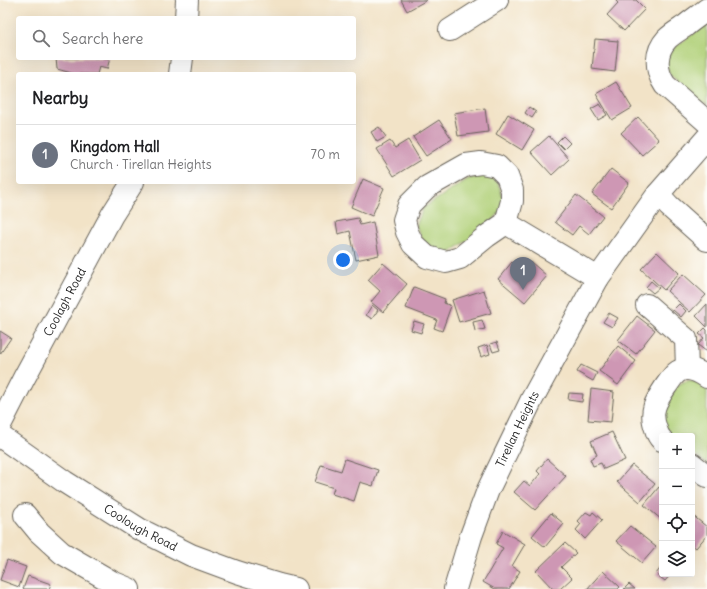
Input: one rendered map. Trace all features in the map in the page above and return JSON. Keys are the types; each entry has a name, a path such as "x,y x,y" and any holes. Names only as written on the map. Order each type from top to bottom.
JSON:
{"street":[{"path":"186,16 187,0"},
{"path":"450,30 497,0"},
{"path":"707,9 668,38 662,47 657,65 665,85 707,122"},
{"path":"180,72 182,60"},
{"name":"Tirellan Heights","path":"454,589 488,490 532,399 598,278 658,194 707,138"},
{"path":"481,163 497,166 507,176 512,190 512,201 506,223 460,258 446,262 427,257 413,244 407,232 404,220 409,204 427,187 466,165 481,163"},
{"name":"Coolagh Road","path":"0,425 112,215 132,184"},
{"path":"658,194 668,206 707,240"},
{"path":"506,223 598,278"},
{"path":"647,305 686,339 687,369"},
{"path":"659,436 653,423 653,409 657,400 676,373 687,369 693,370 707,377"},
{"name":"Coolough Road","path":"0,436 65,482 139,529 198,558 237,572 296,589"},
{"path":"695,466 707,476"},
{"path":"25,515 39,532 62,552 112,582 129,589"}],"green space":[{"path":"707,24 707,105 695,99 669,74 666,60 670,52 680,43"},
{"path":"483,175 498,182 505,205 491,223 447,255 432,248 423,241 416,226 423,208 468,179"},
{"path":"691,380 700,383 707,389 707,464 695,455 695,433 667,433 661,411 677,386 683,382"}],"building":[{"path":"401,0 427,0 407,11"},
{"path":"615,0 636,0 645,9 624,31 607,15 618,3"},
{"path":"595,39 618,41 615,72 592,69"},
{"path":"56,60 109,60 107,69 99,67 98,72 68,72 57,69"},
{"path":"616,82 632,108 612,120 596,94"},
{"path":"600,104 607,115 598,120 591,109"},
{"path":"529,107 536,112 532,118 525,113"},
{"path":"485,108 488,132 458,136 454,113"},
{"path":"508,114 534,130 522,150 496,134"},
{"path":"638,117 659,140 642,155 621,133"},
{"path":"439,120 452,139 426,156 413,137"},
{"path":"379,127 386,137 377,142 371,132"},
{"path":"549,136 569,159 552,175 531,152"},
{"path":"563,136 570,143 564,149 557,142"},
{"path":"408,140 420,160 394,176 377,149 390,141 395,148"},
{"path":"611,169 629,183 611,208 592,194"},
{"path":"363,179 384,188 372,216 351,207"},
{"path":"576,195 603,216 589,234 579,226 572,235 555,222"},
{"path":"358,218 360,225 373,222 379,255 356,260 350,231 338,234 336,222"},
{"path":"657,252 679,273 664,290 641,269"},
{"path":"512,262 523,271 531,262 547,276 525,302 498,279"},
{"path":"383,263 407,284 383,312 371,302 380,291 368,280"},
{"path":"683,274 706,295 690,312 667,291"},
{"path":"651,281 659,288 653,293 646,287"},
{"path":"414,287 445,299 444,303 451,306 442,331 434,328 437,320 406,308"},
{"path":"484,290 491,313 459,322 452,300"},
{"path":"679,304 686,311 681,317 673,310"},
{"path":"707,304 707,327 696,316"},
{"path":"372,305 378,310 372,319 366,315"},
{"path":"609,313 618,318 612,327 603,322"},
{"path":"637,316 655,330 636,354 618,340"},
{"path":"482,320 485,329 475,331 473,322"},
{"path":"414,321 424,324 421,333 411,330"},
{"path":"705,328 707,330 707,352 698,345 704,338 699,334"},
{"path":"0,331 11,338 0,354"},
{"path":"497,342 500,350 493,352 490,344"},
{"path":"487,345 490,354 481,357 478,348"},
{"path":"618,346 636,361 618,385 599,371"},
{"path":"581,365 597,373 593,381 577,372"},
{"path":"591,389 614,392 611,422 588,420"},
{"path":"569,393 583,394 582,402 568,400"},
{"path":"612,432 625,460 604,469 601,463 593,466 590,459 597,455 591,441"},
{"path":"345,459 378,470 373,486 360,482 354,501 332,494 334,488 315,482 321,465 341,471"},
{"path":"547,459 566,476 535,510 514,492 524,481 530,486 540,474 537,471"},
{"path":"632,465 655,484 640,502 617,482"},
{"path":"659,487 659,518 644,505"},
{"path":"586,512 591,515 593,512 602,520 585,539 576,530 581,524 578,521"},
{"path":"551,513 564,524 545,547 532,536"},
{"path":"695,517 707,527 707,535 696,548"},
{"path":"630,526 656,547 642,563 616,541"},
{"path":"503,531 525,544 512,566 520,571 509,589 495,589 483,582 503,548 496,544"},
{"path":"565,543 576,553 561,567 572,578 560,589 553,589 536,571"},
{"path":"7,560 26,567 19,587 0,580"},
{"path":"603,571 620,587 618,589 587,589"},
{"path":"28,576 51,584 49,589 23,589"},
{"path":"660,577 668,577 665,581"},
{"path":"629,584 635,589 624,589"}],"place":[{"name":"Kingdom Hall","path":"523,290"}]}
